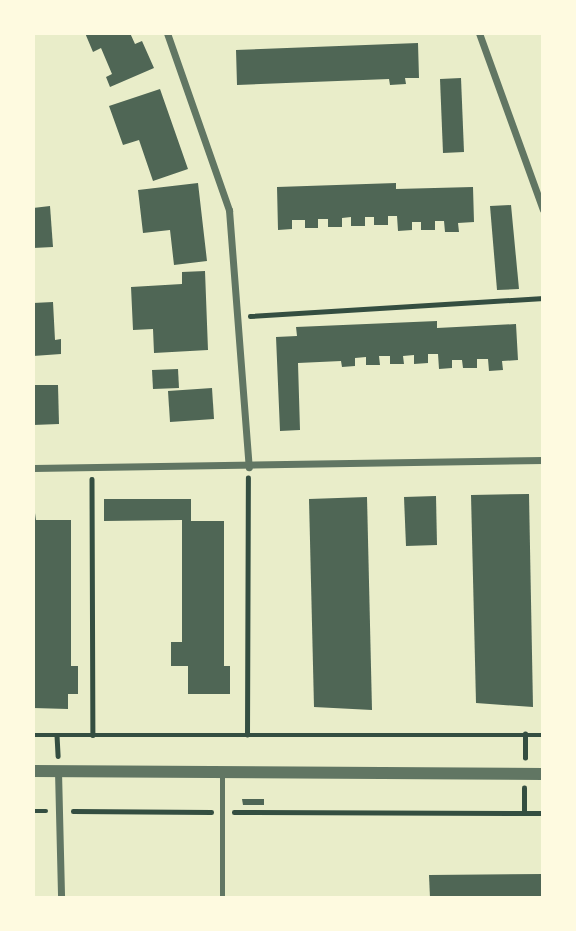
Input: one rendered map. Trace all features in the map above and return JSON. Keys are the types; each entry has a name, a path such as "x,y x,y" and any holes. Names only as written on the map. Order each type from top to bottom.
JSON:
{"street":[{"path":"167,33 229,210 249,467"},
{"path":"478,33 543,209"},
{"path":"33,468 249,467 543,460"},
{"path":"33,771 543,774"},
{"path":"58,771 61,898"}],"lane":[{"path":"222,771 222,898"}],"path":[{"path":"238,316 543,298"},
{"path":"247,735 249,467"},
{"path":"92,468 93,735"},
{"path":"33,735 543,735"},
{"path":"33,811 543,813"}],"building":[{"path":"85,33 130,33 135,44 142,41 154,68 110,87 106,77 112,74 101,48 93,52"},
{"path":"418,43 419,78 405,78 406,84 390,85 389,79 237,85 236,50"},
{"path":"461,78 464,152 443,153 440,79"},
{"path":"160,89 188,169 153,181 139,140 123,145 109,106"},
{"path":"198,183 207,261 174,265 170,230 143,233 138,190"},
{"path":"396,183 396,189 473,187 474,222 458,223 459,232 445,232 444,221 435,221 435,230 421,230 421,222 412,222 412,230 398,231 397,216 388,216 388,225 374,225 374,217 365,217 365,226 351,226 351,217 342,218 342,227 328,227 328,219 318,219 318,228 305,228 305,220 292,220 292,229 278,230 277,187"},
{"path":"511,205 519,289 497,290 490,206"},
{"path":"50,206 53,247 33,248 33,208"},
{"path":"205,271 208,350 154,353 153,329 133,330 131,287 182,284 182,272"},
{"path":"53,302 55,340 61,339 61,354 33,356 33,303"},
{"path":"437,321 437,328 516,324 518,360 502,361 503,370 489,371 488,359 477,359 477,368 463,368 462,360 452,360 452,368 439,369 438,354 428,354 428,363 414,364 414,355 403,356 404,364 390,364 390,356 379,356 380,365 366,365 366,357 355,358 355,366 342,367 341,361 298,363 300,430 280,431 276,337 297,336 296,327"},
{"path":"178,369 179,388 153,389 152,370"},
{"path":"33,385 58,385 59,424 33,425"},
{"path":"212,388 214,419 170,422 168,391"},
{"path":"529,494 533,707 476,703 471,495"},
{"path":"436,496 437,545 406,546 404,497"},
{"path":"367,497 372,710 314,707 309,499"},
{"path":"33,499 36,520 71,520 71,666 78,666 78,694 68,694 68,709 33,708"},
{"path":"104,499 191,499 191,521 224,521 224,666 230,666 230,694 188,694 188,666 171,666 171,642 182,642 182,520 104,521"},
{"path":"242,799 264,799 264,805 243,805"},
{"path":"543,874 543,898 430,898 429,875"}]}
